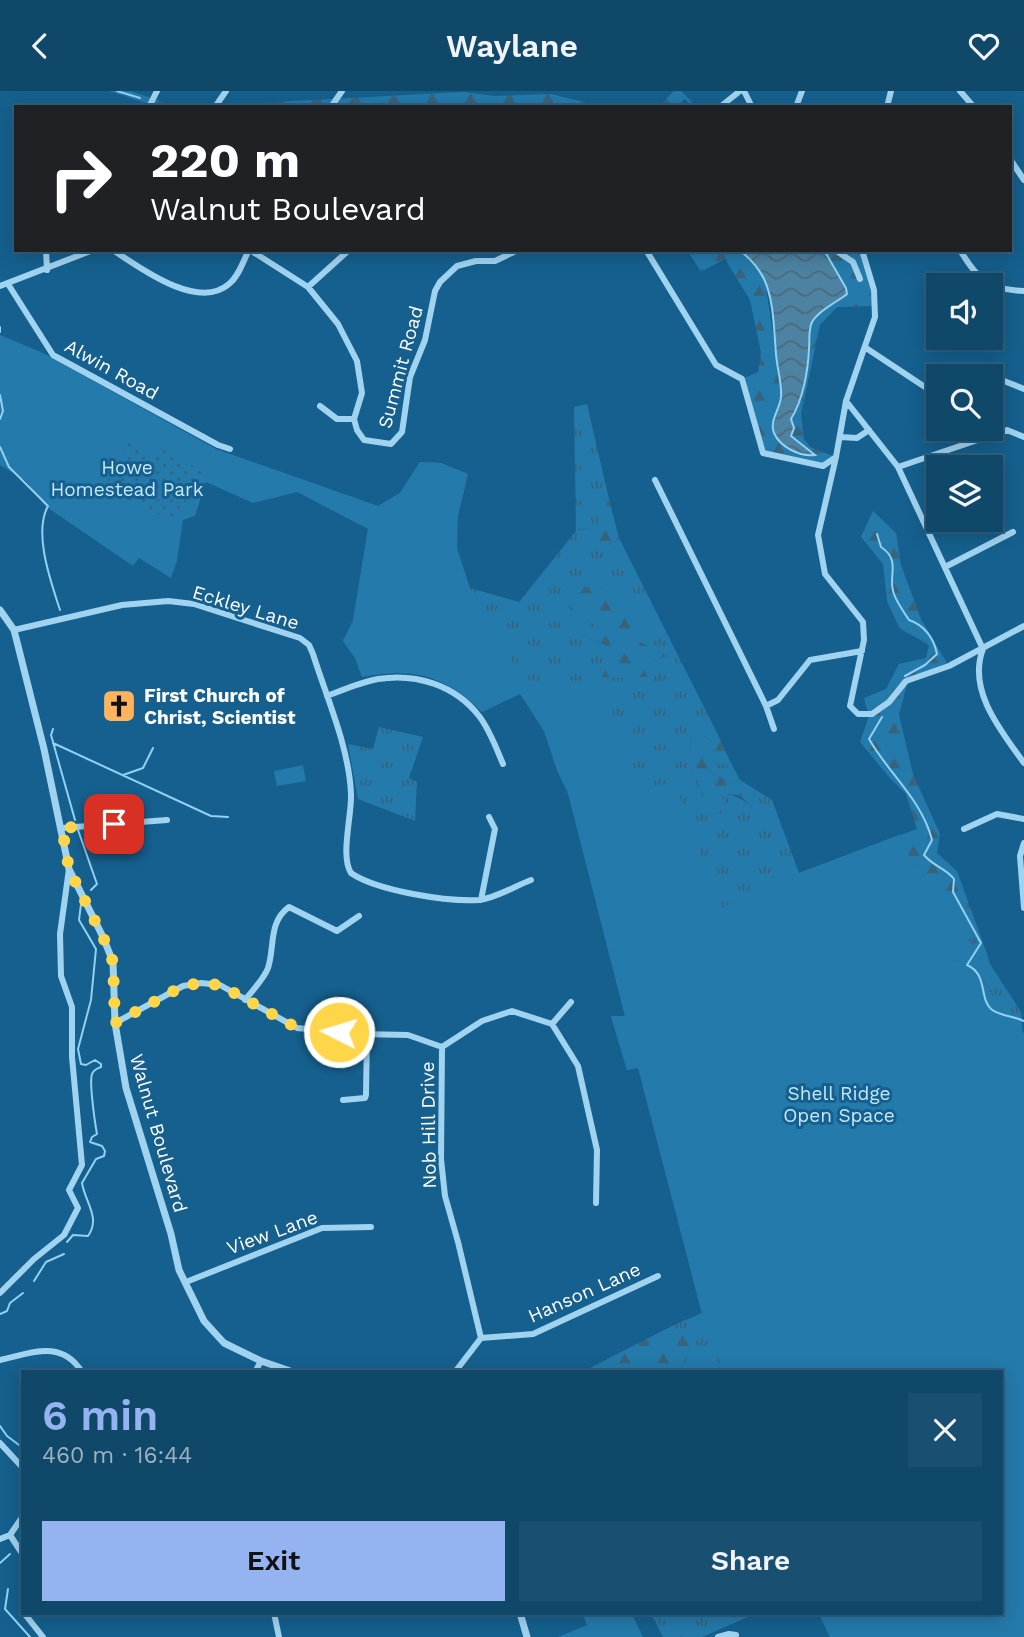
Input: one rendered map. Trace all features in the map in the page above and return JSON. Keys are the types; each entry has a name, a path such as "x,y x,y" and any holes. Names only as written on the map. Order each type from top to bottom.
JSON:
{"street":[{"path":"723,105 742,91"},
{"path":"960,91 972,105"},
{"path":"1012,162 1024,180"},
{"path":"46,252 47,270"},
{"path":"0,286 88,252"},
{"path":"116,252 173,287 191,292 216,291 227,286 235,278 248,252"},
{"name":"Summit Road","path":"252,252 308,287 338,324 357,361 362,393 354,419 364,440 391,444 398,439 403,427 410,377 425,340 435,291 440,282 457,266 476,261 495,261 514,252"},
{"path":"308,287 347,252"},
{"path":"647,252 716,365 742,379 763,453 823,466 836,457"},
{"path":"838,252 853,262 860,279"},
{"path":"863,252 874,290 875,317 846,401 818,535 825,574 863,622 864,640 850,706 859,714 872,714 889,702 906,681 949,666 1024,625"},
{"path":"961,252 977,275 988,284 1024,291"},
{"name":"Alwin Road","path":"8,284 53,355 230,449"},
{"path":"866,348 926,388"},
{"path":"1003,381 1024,389"},
{"path":"846,401 898,467 983,649 978,661 979,683 997,726 1024,762"},
{"path":"320,406 337,419 354,419"},
{"path":"840,436 857,438 869,430"},
{"path":"898,467 1007,430 1024,437"},
{"path":"655,481 766,706 774,729"},
{"path":"945,567 1013,532"},
{"name":"Eckley Lane","path":"14,630 122,605 168,601 194,604 300,638 309,645 313,654 348,769 352,801 346,859 351,873 365,880 419,896 481,900"},
{"name":"Walnut Boulevard","path":"0,610 14,630 62,828 69,869 113,962 115,1023 127,1089 171,1234 179,1270 204,1321 224,1343 287,1370"},
{"path":"766,706 778,700 810,660 862,651"},
{"path":"327,696 376,679 406,677 435,683 464,700 480,717 503,764"},
{"path":"964,829 997,814 1024,819"},
{"path":"481,900 495,829 489,817"},
{"path":"62,828 167,820"},
{"path":"1024,843 1020,856 1024,908"},
{"path":"0,1293 34,1259 64,1235 78,1209 69,1190 82,1165 72,1057 72,1007 61,977 60,934 69,869"},
{"path":"481,900 531,880"},
{"path":"245,1000 268,969 276,923 289,907 337,932 359,916"},
{"name":"Nob Hill Drive","path":"115,1023 183,986 201,983 220,985 297,1028 408,1035 442,1047 441,1159 445,1196 481,1338"},
{"path":"552,1024 571,1002"},
{"path":"442,1047 482,1021 512,1011 552,1024 578,1066 597,1150 596,1203"},
{"path":"343,1101 365,1098 367,1034"},
{"name":"View Lane","path":"186,1282 322,1228 371,1227"},
{"name":"Hanson Lane","path":"481,1338 533,1334 658,1276"},
{"path":"457,1370 481,1338"},
{"path":"0,1360 41,1351 59,1351 75,1361 81,1370"},
{"path":"256,1370 261,1361"},
{"path":"0,1443 21,1466"},
{"path":"0,1539 10,1535 21,1519"},
{"path":"10,1535 21,1552"},
{"path":"26,1615 43,1637"},
{"path":"274,1615 279,1637"},
{"path":"521,1615 527,1637"},
{"path":"718,1637 736,1635"}],"green space":[{"path":"109,91 130,91 173,105 152,105"},
{"path":"674,91 681,91 695,105 690,105 685,99 678,105 660,105"},
{"path":"463,92 494,96 551,94 602,105 247,105"},
{"path":"688,252 741,252 755,264 765,282 781,385 779,407 774,418 791,435 791,419 798,408 808,363 808,337 812,322 847,294 825,252 862,252 875,306 837,307 820,325 801,414 804,439 810,447 836,457 823,466 763,453 742,379 758,372 761,353 750,300 725,259 701,272"},
{"name":"Shell Ridge Open Space","path":"0,335 43,353 216,449 378,506 400,493 420,462 441,463 468,474 457,520 457,548 468,584 489,624 534,696 602,677 637,791 674,782 721,908 799,873 899,835 910,842 907,859 917,867 911,881 923,881 974,919 957,961 990,964 981,977 1011,1023 1021,1012 1024,1050 1024,1637 830,1637 819,1615 1003,1615 1003,1370 723,1370 702,1314 638,1067 627,1070 611,1016 625,1016 568,793 544,731 520,694 482,712 455,690 427,677 397,673 362,677 355,658 343,641 353,621 368,529 297,492 253,503 206,482 195,516 183,520 177,561 171,578 139,558 133,566 45,506 26,481 0,465"},
{"name":"Shell Ridge Open Space","path":"587,404 609,499 596,527 577,530 606,547 619,538 717,733 711,739 691,732 690,748 696,759 691,770 700,784 702,795 728,794 752,807 756,790 772,800 799,873 892,838 962,925 974,934 971,952 946,944 995,997 981,976 977,963 986,951 990,964 1021,1012 1024,1033 1024,1637 830,1637 819,1615 1003,1615 1003,1370 681,1370 690,1346 674,1325 702,1313 638,1068 627,1070 611,1016 625,1016 568,793 544,731 520,693 482,712 455,690 427,677 397,673 362,677 355,658 343,641 353,621 368,529 378,506 400,493 420,462 441,463 468,474 458,516 457,548 470,588 519,602 576,531 574,407","holes":["594,624 669,655 651,661 587,638"]},
{"name":"Howe Homestead Park","path":"128,443 155,455 160,445 202,471 174,523 113,492 108,500 100,495"},
{"path":"609,499 619,538 606,547 582,547 576,531 596,526"},
{"path":"873,511 896,533 901,565 921,619 948,665 907,684 899,715 913,774 940,834 937,853 957,871 986,951 977,963 981,976 996,999 958,971 945,943 971,952 974,934 910,881 917,867 895,849 892,838 917,829 906,794 860,742 869,716 864,698 886,689 899,664 926,658 929,645 899,628 887,601 883,564 861,537"},
{"path":"597,586 636,608 646,626 635,640 670,655 651,661 658,676 602,677 605,644 586,638 594,624 571,608 574,588"},
{"path":"379,727 423,737 409,778 417,782 415,821 358,799 348,744 373,749"},
{"path":"691,731 710,739 717,733 733,767 714,762 708,770 728,782 740,780 756,790 752,807 738,795 721,794 727,809 719,814 711,795 702,796 691,770 695,759 690,748"},
{"path":"714,761 733,767 740,780 728,782 708,770"},
{"path":"303,765 306,781 277,786 274,771"},
{"path":"674,1325 690,1346 681,1370 586,1370"},
{"path":"583,1615 632,1615 643,1637 558,1637 587,1625"},
{"path":"652,1615 753,1615 702,1637 663,1637"}],"water":[{"path":"742,252 825,252 846,288 847,294 812,322 804,385 791,419 794,428 791,436 815,455 791,450 781,443 774,433 773,424 781,391 772,306 762,275"}],"waterway":[{"path":"117,91 140,98"},
{"path":"0,327 0,332"},
{"path":"0,395 3,411 0,419"},
{"path":"0,447 9,467 48,506 42,530 43,543 48,572 60,610"},
{"path":"877,534 881,547 891,558 892,587 897,601 909,620 928,633 937,654 925,665 905,676"},
{"path":"882,717 869,739 921,812 932,840 924,855 954,879 953,892 981,943 967,965 978,974 985,999 991,1009 1024,1021"},
{"path":"53,729 51,735 75,820"},
{"path":"53,743 211,816 228,817"},
{"path":"123,775 143,768 153,748"},
{"path":"78,830 97,884 91,890"},
{"path":"67,1242 73,1235 88,1236 92,1229 93,1216 82,1183 96,1159 104,1156 105,1151 102,1146 90,1142 97,1134 91,1078 101,1064 95,1060 86,1065 81,1064 78,1049 91,1000 96,949 79,920 81,904"},
{"path":"34,1281 46,1262 64,1254"},
{"path":"0,1314 7,1311 10,1303 23,1293"},
{"path":"0,1426 7,1436 21,1446"},
{"path":"0,1563 10,1554"},
{"path":"8,1589 5,1609 30,1637"}],"place":[{"name":"First Church of Christ, Scientist","path":"119,706"}],"route":[{"path":"114,824 62,828 69,869 113,962 115,1023 183,986 201,983 220,985 297,1028 339,1032"}]}
